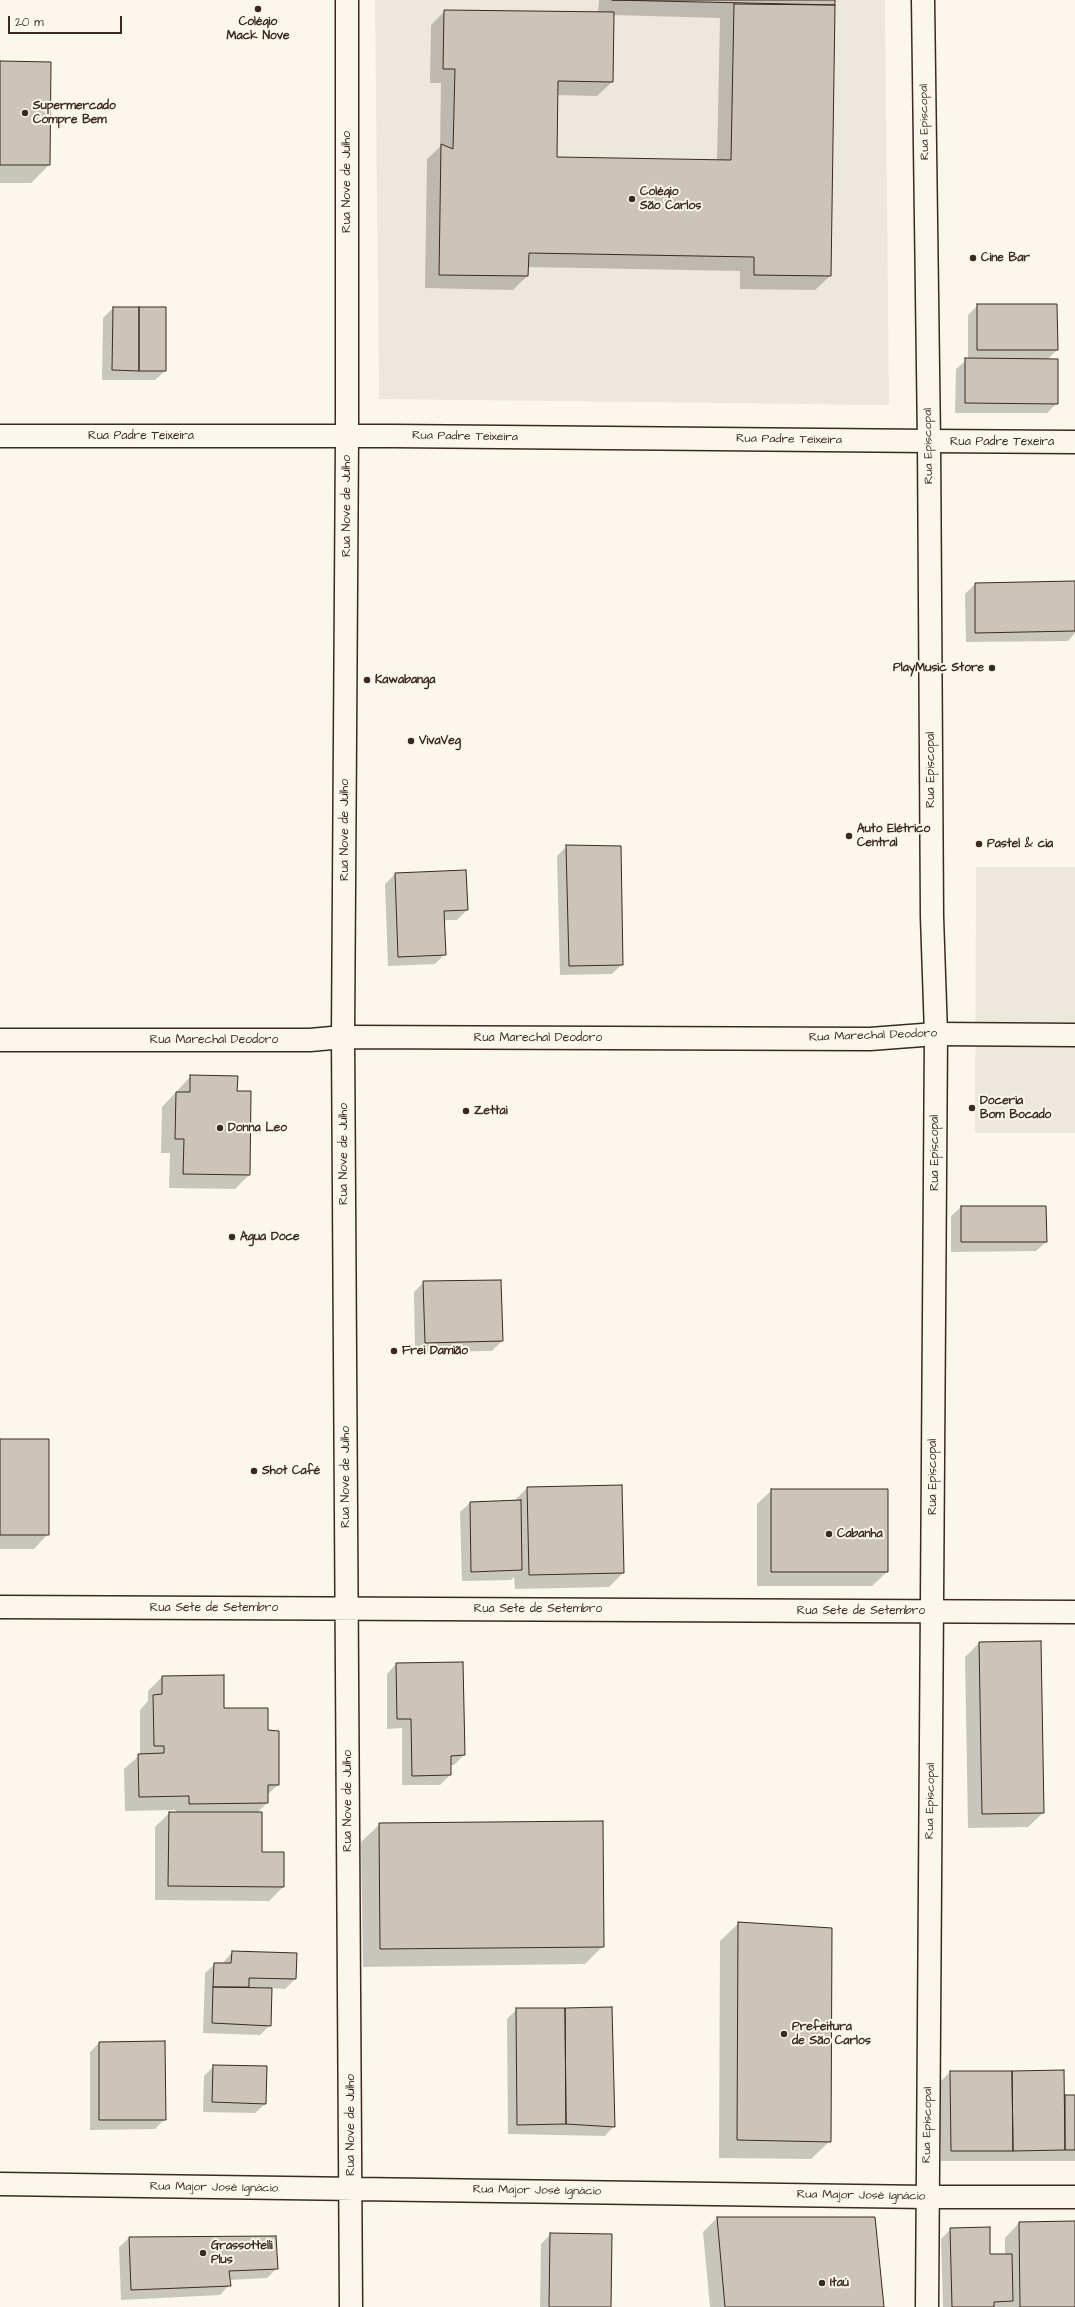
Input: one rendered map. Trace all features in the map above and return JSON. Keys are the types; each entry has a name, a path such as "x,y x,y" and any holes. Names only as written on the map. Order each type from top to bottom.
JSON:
{"main road":[{"name":"Rua Nove de Julho","path":"347,0 347,437 343,1037 352,2307"},
{"name":"Rua Episcopal","path":"923,0 929,441 932,917 936,1034 927,2307"},
{"name":"Rua Padre Teixeira","path":"0,436 929,441"},
{"name":"Rua Padre Texeira","path":"929,441 1075,442"},
{"name":"Rua Marechal Deodoro","path":"0,1040 310,1040 343,1037 870,1039 936,1034 1075,1035"},
{"name":"Rua Sete de Setembro","path":"0,1607 1075,1612"},
{"name":"Rua Major José Ignácio","path":"0,2184 927,2197 1075,2197"}],"shaded area":[{"name":"Colégio São Carlos","path":"375,0 885,0 889,405 379,399"},
{"path":"976,867 1075,867 1075,1133 975,1133"}],"building":[{"path":"612,0 835,0 835,5"},
{"path":"734,4 835,5 831,276 754,275 754,257 529,253 528,276 439,275 441,144 453,149 455,69 443,69 444,10 614,12 613,82 558,81 557,157 731,160"},
{"name":"Supermercado Compre Bem","path":"0,61 51,62 50,165 0,165"},
{"path":"977,304 1057,304 1058,350 977,350"},
{"path":"113,307 139,307 139,371 112,370"},
{"path":"139,307 166,307 166,371 139,371"},
{"path":"965,358 1058,359 1058,404 965,403"},
{"path":"1075,581 1075,631 975,633 975,583"},
{"path":"566,845 621,846 623,965 569,966"},
{"path":"466,870 468,910 444,911 446,955 398,957 395,873"},
{"path":"190,1075 238,1076 237,1091 251,1091 250,1175 183,1174 184,1139 175,1139 176,1092 190,1092"},
{"path":"961,1206 1046,1206 1047,1242 961,1242"},
{"path":"501,1280 503,1341 425,1343 423,1281"},
{"path":"0,1439 49,1439 49,1535 0,1535"},
{"path":"622,1485 624,1573 529,1575 527,1487"},
{"path":"771,1489 888,1489 888,1572 771,1572"},
{"path":"521,1500 522,1570 471,1572 470,1502"},
{"path":"1041,1641 1044,1813 982,1814 979,1642"},
{"path":"463,1662 465,1755 451,1756 451,1775 412,1776 411,1719 397,1719 396,1663"},
{"path":"224,1675 224,1708 268,1708 268,1730 279,1731 279,1785 268,1785 268,1803 189,1804 189,1796 139,1797 138,1754 164,1753 164,1746 154,1746 153,1695 162,1694 162,1676"},
{"path":"169,1812 262,1812 262,1852 284,1852 284,1887 168,1886"},
{"path":"603,1821 604,1947 380,1949 379,1823"},
{"name":"Prefeitura de São Carlos","path":"738,1922 832,1928 831,2142 737,2140"},
{"path":"232,1951 297,1953 296,1979 249,1978 249,1987 213,1987 214,1963 231,1963"},
{"path":"213,1987 272,1988 271,2026 212,2023"},
{"path":"612,2007 615,2127 566,2124 565,2008"},
{"path":"516,2008 565,2008 566,2124 517,2125"},
{"path":"165,2041 166,2120 99,2120 99,2042"},
{"path":"213,2065 267,2066 266,2104 212,2102"},
{"path":"1064,2070 1065,2150 1013,2151 1012,2071"},
{"path":"950,2071 1012,2071 1013,2151 951,2151"},
{"path":"1065,2095 1075,2095 1075,2150 1065,2150"},
{"path":"717,2217 875,2217 884,2307 725,2307"},
{"path":"1075,2221 1075,2307 1020,2307 1019,2222"},
{"path":"990,2227 990,2254 1012,2254 1013,2301 994,2302 994,2307 952,2307 950,2228"},
{"path":"550,2233 612,2234 611,2307 549,2307"},
{"name":"Grassottelli Plus","path":"276,2236 278,2269 229,2271 231,2286 131,2290 129,2237"}],"place":[{"name":"Colégio Mack Nove","path":"258,9"},
{"name":"Supermercado Compre Bem","path":"25,113"},
{"name":"Colégio São Carlos","path":"632,199"},
{"name":"Cine Bar","path":"973,258"},
{"name":"PlayMusic Store","path":"992,668"},
{"name":"Kawabanga","path":"367,680"},
{"name":"VivaVeg","path":"411,741"},
{"name":"Auto Elétrico Central","path":"849,836"},
{"name":"Pastel & cia","path":"979,844"},
{"name":"Doceria Bom Bocado","path":"972,1108"},
{"name":"Zettai","path":"466,1111"},
{"name":"Donna Leo","path":"220,1128"},
{"name":"Agua Doce","path":"232,1237"},
{"name":"Frei Damião","path":"394,1351"},
{"name":"Shot Café","path":"254,1471"},
{"name":"Cabanha","path":"829,1534"},
{"name":"Prefeitura de São Carlos","path":"784,2034"},
{"name":"Grassottelli Plus","path":"203,2253"},
{"name":"Itaú","path":"822,2283"}]}
